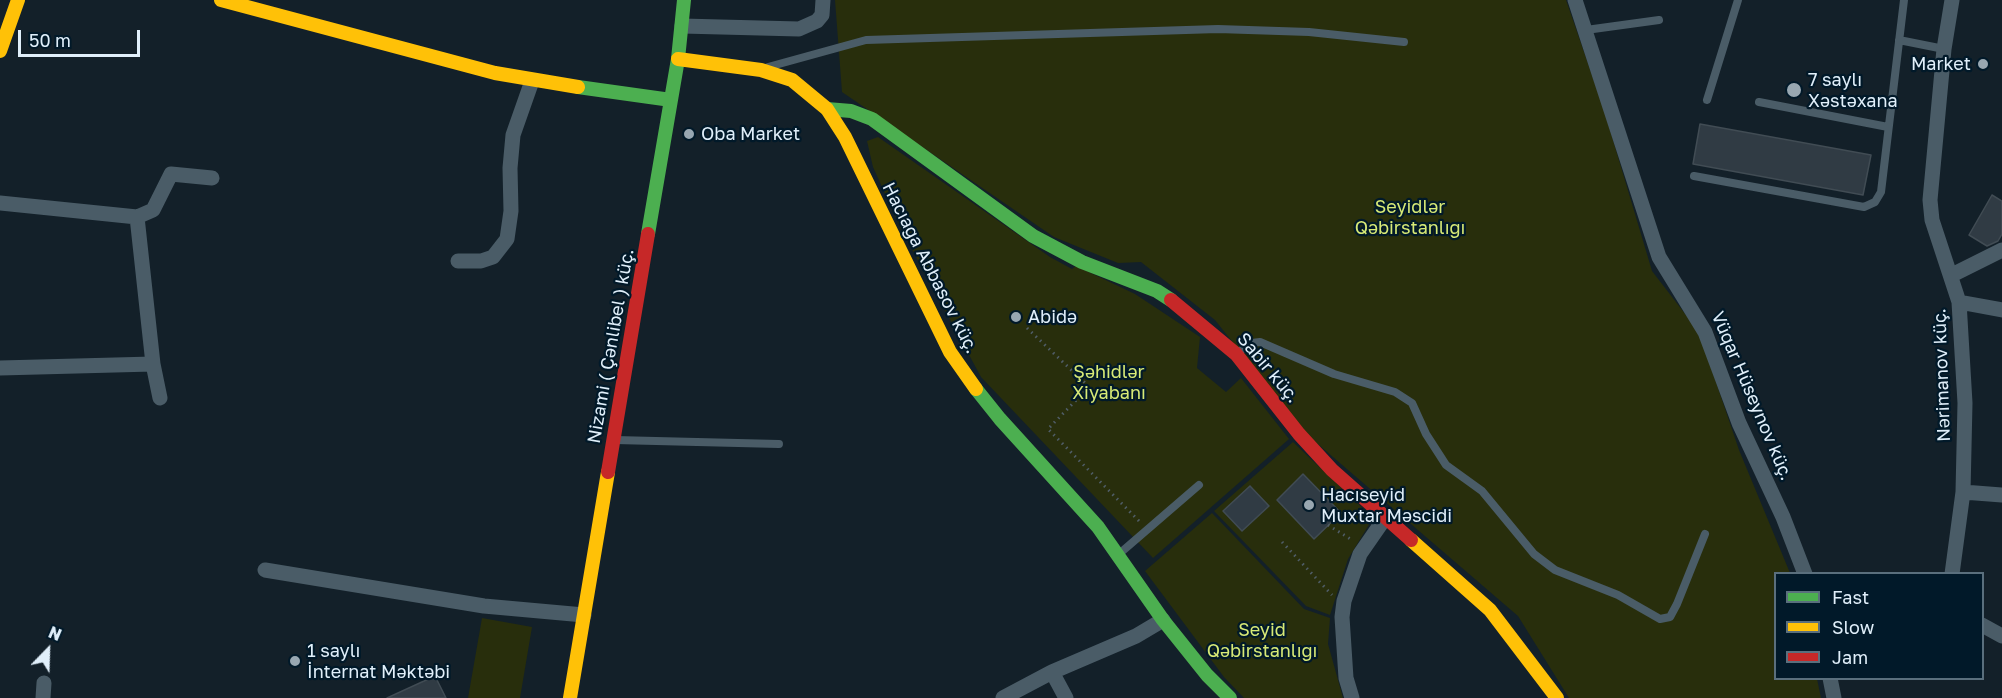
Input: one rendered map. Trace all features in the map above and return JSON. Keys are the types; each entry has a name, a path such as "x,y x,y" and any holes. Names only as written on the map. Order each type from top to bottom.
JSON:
{"street":[{"path":"0,51 18,0"},
{"path":"221,0 532,81 671,100"},
{"name":"Nizami ( Çənlibel ) küç.","path":"570,698 678,59 684,0"},
{"path":"682,26 799,29 817,21 822,15 823,0"},
{"name":"Vüqar Hüseynov küç.","path":"1575,0 1659,257 1705,332 1739,423 1805,572"},
{"name":"Nərimanov küç.","path":"1952,0 1944,49 1930,200 1932,220 1959,302 1965,403 1963,492 1952,572"},
{"name":"Hacıağa Abbasov küç.","path":"678,59 760,70 792,81 827,110 845,137 950,352 963,372 1000,419 1098,526 1163,620 1207,675 1230,698"},
{"path":"458,261 481,261 493,257 507,239 511,211 510,168 513,135 532,81"},
{"name":"Sabir küç.","path":"827,110 851,111 872,119 1033,236 1082,262 1157,291 1175,302 1236,354 1309,446 1385,518 1436,559 1490,610 1557,698"},
{"path":"0,203 137,217 153,210 166,179 171,174 212,178"},
{"path":"137,217 153,364 160,398"},
{"path":"1952,275 2002,250"},
{"path":"1959,302 2002,310"},
{"path":"0,368 153,364"},
{"path":"1963,492 2002,495"},
{"path":"1352,698 1346,678 1342,617 1344,601 1364,548 1385,518"},
{"path":"265,570 484,606 584,615"},
{"path":"1003,698 1052,672 1136,636 1163,620"},
{"path":"1984,626 2002,636"},
{"path":"1052,672 1066,698"},
{"path":"1830,680 1834,698"}],"lane":[{"path":"1707,100 1738,0"},
{"path":"1694,176 1864,207 1875,202 1881,192 1904,0"},
{"path":"1586,30 1659,20"},
{"path":"760,70 831,48 866,40 1218,29 1309,32 1404,42"},
{"path":"1899,40 1944,49"},
{"path":"1758,102 1888,128"},
{"path":"1236,354 1260,342 1334,374 1395,392 1412,403 1446,465 1482,491 1534,554 1555,570 1618,595 1660,619 1670,617 1677,604 1705,534"},
{"path":"614,440 779,444"},
{"path":"1119,554 1199,485"}],"path":[{"path":"1027,327 1085,383 1087,389 1048,429 1147,530"},
{"path":"1328,525 1364,548"},
{"path":"1282,542 1328,593 1344,601"}],"green space":[{"name":"Seyidlər Qəbirstanlığı","path":"835,0 1566,0 1604,110 1652,271 1699,332 1739,450 1790,572 1774,572 1774,680 1817,680 1821,698 1569,698 1518,616 1305,433 1215,320 1141,262 1118,263 1054,237 842,92"},
{"name":"Şəhidlər Xiyabanı","path":"878,137 1050,257 1072,269 1076,266 1135,294 1200,337 1197,368 1226,392 1241,378 1289,439 1153,558 981,377 901,229 873,167 867,141"},
{"path":"1293,442 1373,518 1348,559 1330,615 1306,606 1214,511"},
{"name":"Seyid Qəbirstanlığı","path":"1212,513 1304,609 1330,618 1328,644 1343,698 1244,698 1224,677 1145,571"},
{"path":"482,618 532,627 520,698 468,698"}],"building":[{"path":"1700,124 1871,155 1863,195 1693,164"},
{"path":"1992,195 2002,201 2002,234 1998,241 1987,246 1969,235"},
{"path":"1303,474 1341,513 1314,539 1277,500"},
{"path":"1250,486 1269,506 1242,531 1223,511"},
{"path":"435,676 446,698 387,698"}],"traffic: fast":[{"path":"648,234 678,59 684,0"},
{"path":"578,87 671,100"},
{"path":"827,109 851,111 872,119 1033,236 1082,262 1157,291 1171,300"},
{"path":"976,389 1000,419 1098,527 1163,620 1207,675 1230,698"}],"traffic: slow":[{"path":"0,51 18,0"},
{"path":"221,0 495,73 578,87"},
{"path":"678,59 761,70 792,80 827,109 845,137 950,352 976,389"},
{"path":"570,698 608,472"},
{"path":"1411,540 1490,610 1557,698"}],"traffic: jam":[{"path":"608,472 648,234"},
{"path":"1171,300 1236,354 1299,434 1332,470 1411,540"}],"place":[{"name":"Market","path":"1983,64"},
{"name":"7 saylı Xəstəxana","path":"1794,90"},
{"name":"Oba Market","path":"689,134"},
{"name":"Abidə","path":"1016,317"},
{"name":"Hacıseyid Muxtar Məscidi","path":"1309,505"},
{"name":"1 saylı İnternat Məktəbi","path":"295,661"}]}
